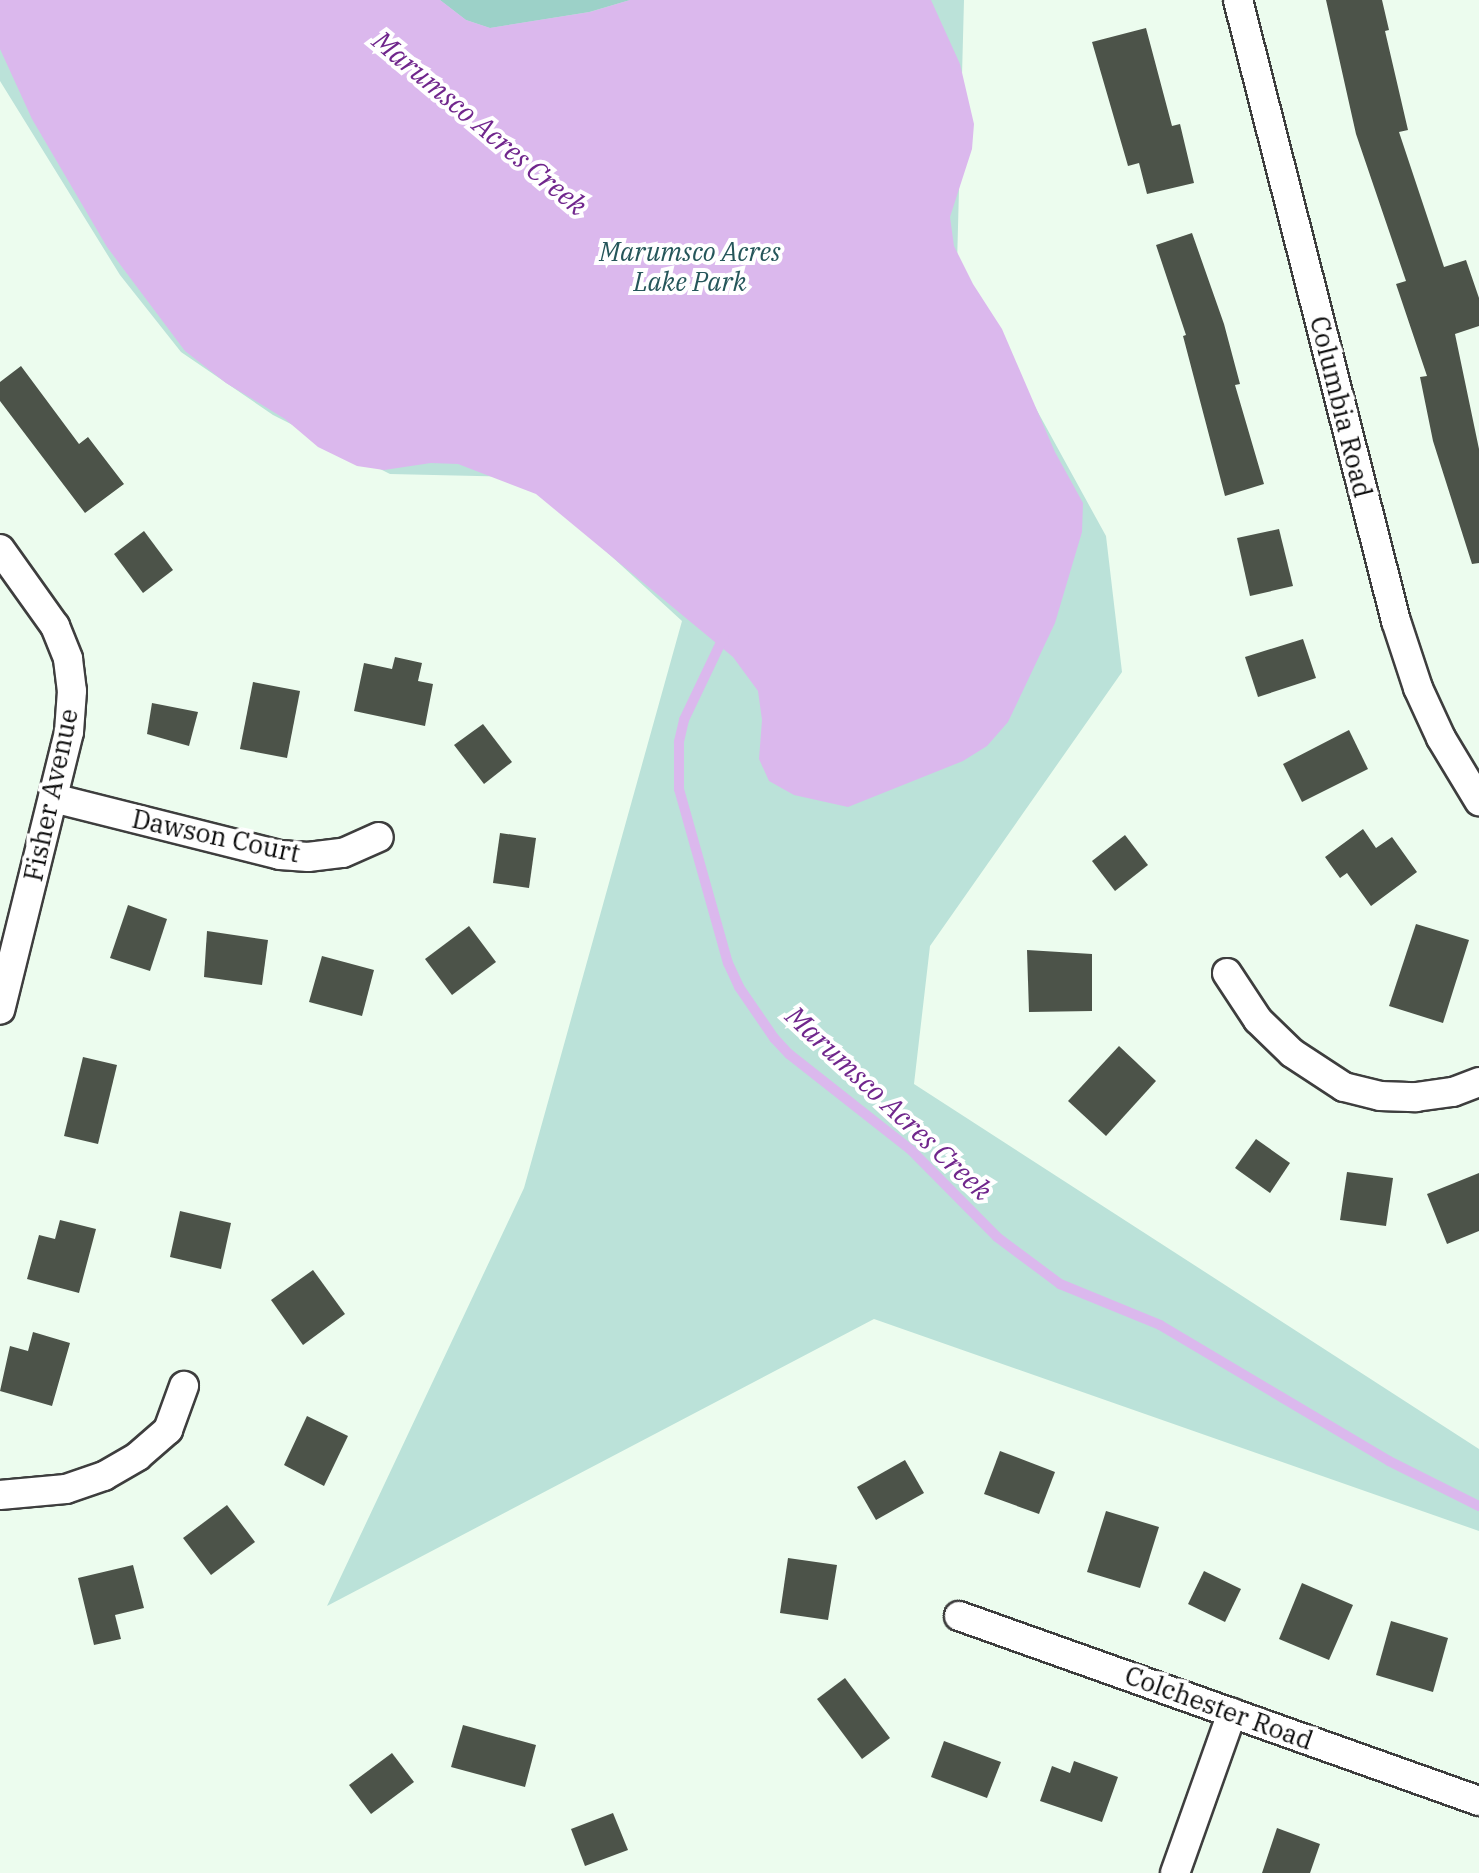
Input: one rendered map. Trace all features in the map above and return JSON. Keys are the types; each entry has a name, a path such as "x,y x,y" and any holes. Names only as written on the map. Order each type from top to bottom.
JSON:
{"street":[{"name":"Columbia Road","path":"1238,0 1396,621 1418,688 1441,738 1479,801"},
{"name":"Fisher Avenue","path":"0,549 55,626 71,675 69,732 0,1010"},
{"name":"Dawson Court","path":"53,798 280,855 308,857 343,853 379,837"},
{"path":"1227,973 1258,1020 1292,1053 1344,1087 1380,1096 1416,1097 1453,1092 1479,1082"},
{"path":"0,1495 66,1489 115,1470 138,1456 168,1430 184,1386"},
{"name":"Colchester Road","path":"959,1616 1479,1801"},
{"path":"1175,1873 1232,1713"}],"green space":[{"name":"Marumsco Acres Lake Park","path":"0,0 964,0 957,265 1106,536 1122,672 930,946 914,1084 1479,1449 1479,1531 874,1319 327,1606 524,1188 682,621 525,477 390,474 273,415 181,352 120,275 0,81"}],"shaded area":[{"path":"440,0 630,0 589,12 490,28 466,20"}],"water":[{"path":"0,0 440,0 466,20 490,28 590,12 630,0 931,0 960,64 974,124 972,149 950,217 954,246 973,284 1002,329 1055,452 1083,503 1082,532 1055,623 1008,722 987,746 963,761 848,807 794,795 769,781 759,759 762,720 758,691 733,657 536,494 458,464 431,463 384,470 357,466 318,447 285,419 226,383 185,351 107,247 32,119 0,49"}],"building":[{"path":"1326,0 1382,0 1389,30 1385,31 1408,130 1399,132 1444,267 1466,260 1479,298 1479,326 1455,334 1479,449 1479,563 1472,564 1433,441 1420,377 1427,376 1396,284 1406,281 1356,134"},
{"path":"1146,28 1172,126 1180,124 1194,183 1147,194 1139,163 1128,166 1092,42"},
{"path":"1192,233 1224,324 1240,384 1235,385 1264,484 1225,496 1183,336 1186,335 1156,245"},
{"path":"21,366 79,444 88,437 124,484 85,513 0,401 0,382"},
{"path":"1279,529 1293,586 1250,596 1237,538"},
{"path":"144,531 173,570 143,593 114,554"},
{"path":"1303,639 1316,678 1258,697 1245,657"},
{"path":"395,657 422,663 418,681 433,684 425,726 354,711 364,663 392,669"},
{"path":"253,682 300,691 287,758 240,749"},
{"path":"152,703 198,712 189,746 147,734"},
{"path":"483,724 512,762 484,784 454,745"},
{"path":"1349,730 1368,769 1302,802 1283,764"},
{"path":"1363,829 1376,848 1392,837 1417,872 1371,906 1347,873 1340,878 1325,857"},
{"path":"500,833 536,838 529,888 493,883"},
{"path":"1125,835 1148,865 1115,891 1092,861"},
{"path":"128,905 167,919 150,971 110,958"},
{"path":"1416,924 1469,940 1443,1023 1389,1006"},
{"path":"469,926 496,962 452,995 425,959"},
{"path":"207,931 268,940 262,985 204,977"},
{"path":"1027,950 1092,954 1092,1011 1029,1012"},
{"path":"322,956 374,970 362,1016 309,1002"},
{"path":"1119,1046 1156,1081 1106,1136 1068,1101"},
{"path":"83,1057 117,1065 98,1144 64,1136"},
{"path":"1256,1139 1290,1163 1270,1193 1235,1168"},
{"path":"1347,1172 1393,1178 1386,1226 1340,1220"},
{"path":"1479,1173 1479,1231 1447,1244 1427,1194"},
{"path":"180,1211 231,1223 221,1269 170,1257"},
{"path":"60,1220 96,1229 79,1293 27,1279 39,1235 55,1239"},
{"path":"313,1270 345,1314 303,1345 271,1300"},
{"path":"33,1332 70,1343 52,1406 0,1391 10,1346 28,1351"},
{"path":"307,1416 348,1436 324,1486 284,1465"},
{"path":"1000,1451 1055,1472 1039,1514 984,1494"},
{"path":"905,1460 924,1493 876,1520 857,1487"},
{"path":"227,1505 255,1542 211,1575 183,1538"},
{"path":"1106,1511 1159,1527 1140,1588 1087,1572"},
{"path":"788,1558 837,1565 828,1620 780,1613"},
{"path":"133,1565 144,1608 115,1615 121,1639 94,1645 78,1578"},
{"path":"1204,1571 1241,1589 1225,1622 1188,1604"},
{"path":"1302,1583 1353,1605 1329,1660 1279,1639"},
{"path":"1391,1621 1448,1638 1433,1692 1376,1675"},
{"path":"845,1678 890,1738 862,1759 817,1699"},
{"path":"463,1725 536,1745 525,1787 451,1767"},
{"path":"944,1741 1001,1762 987,1798 931,1777"},
{"path":"392,1753 414,1782 371,1814 349,1785"},
{"path":"1074,1761 1118,1777 1102,1822 1040,1801 1052,1766 1070,1773"},
{"path":"613,1813 628,1850 585,1866 571,1829"},
{"path":"1277,1828 1320,1844 1310,1873 1262,1873"}],"waterway":[{"name":"Marumsco Acres Creek","path":"724,636 684,720 679,742 679,789 728,963 739,987 774,1038 789,1054 911,1150 997,1237 1060,1284 1160,1325 1389,1461 1479,1506"}]}
